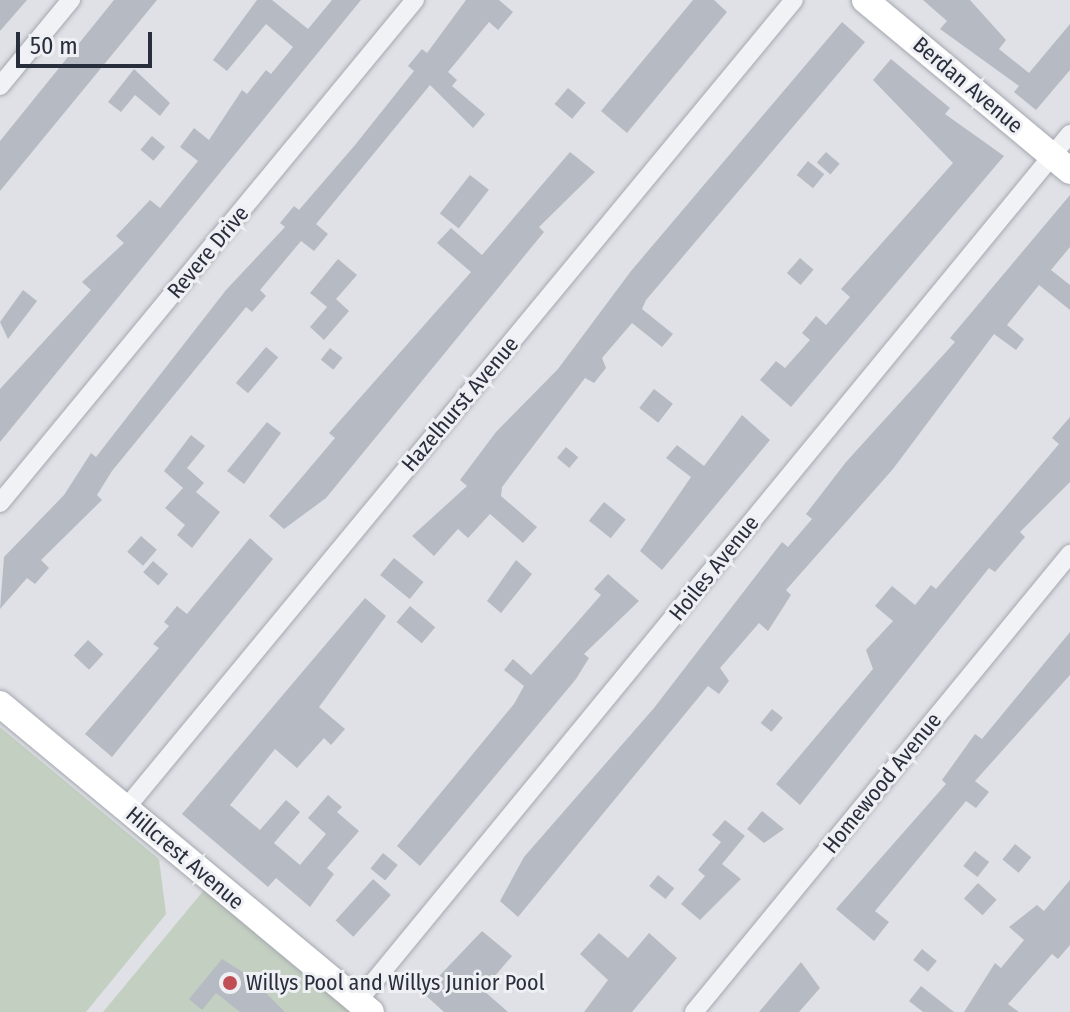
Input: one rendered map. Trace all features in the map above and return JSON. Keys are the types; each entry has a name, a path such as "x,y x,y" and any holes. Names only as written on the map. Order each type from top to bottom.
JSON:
{"street":[{"path":"0,86 71,0"},
{"name":"Revere Drive","path":"0,503 415,0"},
{"name":"Hazelhurst Avenue","path":"126,808 794,0"},
{"name":"Berdan Avenue","path":"865,0 1061,163"},
{"name":"Hoiles Avenue","path":"364,1007 1061,163 1070,134"},
{"name":"Homewood Avenue","path":"694,1012 1070,554"},
{"name":"Hillcrest Avenue","path":"0,704 364,1007"}],"green space":[{"path":"0,727 159,859 166,914 86,1012 0,1012"},
{"path":"214,878 363,1012 103,1012"}],"building":[{"path":"0,0 27,0 0,31"},
{"path":"114,0 157,0 0,191 0,141"},
{"path":"257,0 272,0 308,29 332,0 361,0 0,442 0,389 91,290 82,282 124,243 116,236 150,200 160,208 198,161 180,147 194,128 209,140 242,90 247,94 266,70 271,74 293,47 266,24 227,71 213,60"},
{"path":"466,0 499,0 513,12 498,30 489,22 448,72 457,80 452,86 485,114 473,128 430,85 316,224 328,234 314,251 301,241 260,290 266,296 252,312 246,307 112,471 97,495 102,500 41,560 49,568 35,584 27,578 0,609 4,557 64,495 91,453 96,457 226,290 285,227 280,223 294,206 299,210 355,145 414,71 408,66 422,49 427,53"},
{"path":"693,0 714,0 727,12 627,133 601,111"},
{"path":"923,0 970,0 1006,40 999,49 1029,73 1070,24 1070,70 1036,110 1014,92 1019,86 940,29 947,21"},
{"path":"842,22 865,42 646,300 642,309 673,334 662,347 632,323 602,358 606,368 594,383 585,378 502,487 501,496 537,527 523,543 490,514 468,538 458,529 434,556 412,536 467,486 460,480 496,432 558,369 631,271"},
{"path":"891,59 950,108 945,114 1004,156 791,407 760,380 776,361 785,368 810,340 802,333 816,316 826,325 850,297 841,289 953,163 873,80"},
{"path":"134,69 170,103 160,116 135,95 121,112 108,102"},
{"path":"568,88 586,103 572,119 555,104"},
{"path":"152,136 165,147 153,161 140,150"},
{"path":"570,152 595,172 539,227 544,232 326,498 284,529 269,516 335,438 329,433 471,272 437,243 451,228 482,255"},
{"path":"826,152 840,164 830,174 817,163"},
{"path":"808,161 824,174 813,188 797,175"},
{"path":"470,175 489,190 459,228 440,214"},
{"path":"1070,195 1070,247 1051,270 1070,285 1070,310 1039,285 1007,325 1024,339 1016,350 994,334 893,469 786,590 791,595 768,631 759,623 720,668 729,681 719,694 708,686 518,917 500,901 524,857 654,708 782,542 788,547 812,519 806,514 846,462 955,342 950,338"},
{"path":"800,258 814,270 800,285 787,273"},
{"path":"338,259 357,275 336,299 349,311 324,340 310,327 327,307 310,293"},
{"path":"23,290 37,301 8,339 0,322"},
{"path":"266,347 278,357 248,393 236,383"},
{"path":"330,348 343,358 333,370 321,360"},
{"path":"654,389 673,404 658,423 639,408"},
{"path":"742,415 770,440 662,570 640,551 691,477 666,458 677,445 704,466"},
{"path":"1070,417 1070,482 1020,532 1025,537 995,572 989,568 800,805 776,784 873,669 866,650 893,621 875,606 892,586 915,605 931,585 936,589 1059,444 1052,438"},
{"path":"267,422 281,433 244,484 227,471"},
{"path":"191,435 205,446 187,468 204,483 196,492 220,512 192,548 177,535 185,525 165,508 183,488 164,471"},
{"path":"566,447 578,457 569,468 557,458"},
{"path":"604,502 626,520 611,538 589,521"},
{"path":"141,536 157,550 143,566 127,552"},
{"path":"250,538 273,559 112,757 85,734 159,648 153,644 169,626 164,622 177,606 187,614"},
{"path":"394,558 424,582 410,599 380,575"},
{"path":"516,560 532,574 501,613 487,601"},
{"path":"153,561 168,574 158,585 143,572"},
{"path":"608,574 639,601 584,654 589,658 576,679 420,866 397,846 514,704 524,686 504,670 513,659 531,675 601,595 594,589"},
{"path":"365,598 386,616 319,707 345,729 331,745 324,738 297,768 275,749 230,805 260,830 286,800 300,812 274,843 300,865 326,834 308,818 328,795 342,807 337,812 359,831 327,868 334,874 310,907 276,878 268,887 182,814"},
{"path":"410,606 435,627 422,643 397,622"},
{"path":"1070,632 1070,675 975,781 989,792 976,808 966,801 875,911 889,922 874,941 836,909 946,784 942,780 975,734 982,739"},
{"path":"88,640 103,654 89,670 74,655"},
{"path":"772,709 783,718 772,732 761,723"},
{"path":"762,811 784,829 764,843 747,829"},
{"path":"725,820 745,836 722,864 741,879 700,920 681,904 705,876 698,870 721,842 712,835"},
{"path":"1015,844 1031,857 1019,873 1002,860"},
{"path":"975,851 989,862 977,877 963,866"},
{"path":"383,853 398,865 385,881 370,869"},
{"path":"658,875 674,888 666,899 649,886"},
{"path":"373,879 391,895 353,937 336,921"},
{"path":"1070,880 1070,945 1058,959 1052,954 1008,1004 1019,1012 964,1012 995,963 1001,968 1024,940 1009,927 1037,905 1044,911"},
{"path":"978,883 997,900 983,915 964,899"},
{"path":"482,931 512,956 483,990 508,1012 444,1012 423,993"},
{"path":"599,933 628,958 649,933 677,958 632,1012 584,1012 608,980 580,954"},
{"path":"922,949 937,961 928,972 913,960"},
{"name":"Willys Pool and Willys Junior Pool","path":"222,959 249,976 285,1012 240,1012 216,993 202,1010 189,999"},
{"path":"801,962 820,988 799,1012 759,1012"},
{"path":"921,986 954,1012 923,1012 909,1001"}],"place":[{"name":"Willys Pool and Willys Junior Pool","path":"230,983"}]}
